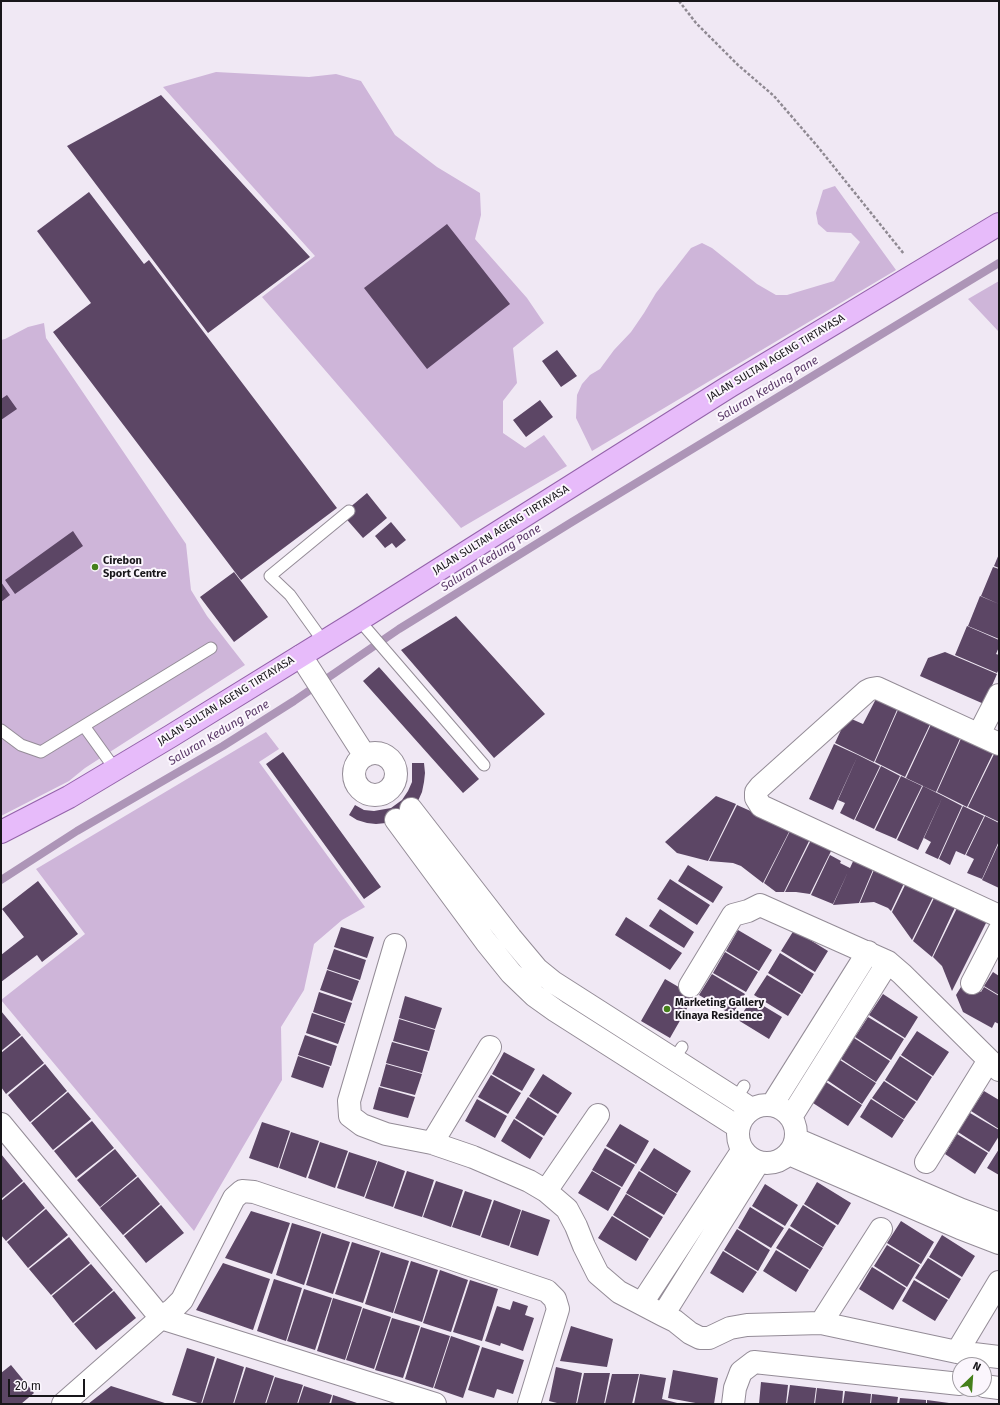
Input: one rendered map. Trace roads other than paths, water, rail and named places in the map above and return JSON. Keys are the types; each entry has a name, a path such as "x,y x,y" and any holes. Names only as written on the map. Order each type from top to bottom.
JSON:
{"main road":[{"name":"JALAN SULTAN AGENG TIRTAYASA","path":"1,832 68,797 171,736 306,663 323,641 363,625 730,386 999,224"}],"street":[{"path":"306,663 365,756"},
{"path":"999,744 877,688 871,689 756,792 756,798 761,806 999,916"},
{"path":"979,734 999,695"},
{"path":"738,1127 556,1011 535,996 511,973 486,942 399,809 397,775 391,760 380,754 373,753 365,756 357,765 354,773 355,781 362,791 399,809 537,969 553,982 678,1053 744,1098 761,1105 772,1105 783,1110 791,1117 795,1128 792,1147 778,1162 772,1164 750,1157 738,1140 738,1127 745,1114 744,1098"},
{"path":"690,986 732,915 760,905 888,962 994,1065 926,1162"},
{"path":"972,983 999,931"},
{"path":"395,945 349,1101 350,1116 362,1125 386,1134 432,1143 473,1157 529,1181 546,1191 567,1209 598,1274 619,1292 675,1321 690,1333 700,1338 709,1338 730,1328 747,1325 821,1323 957,1352 999,1357"},
{"path":"772,1105 868,952"},
{"path":"791,1117 888,962"},
{"path":"432,1143 490,1047"},
{"path":"546,1191 598,1115"},
{"path":"1,1124 161,1318 435,1404"},
{"path":"792,1147 999,1224"},
{"path":"792,1147 960,1228 999,1243"},
{"path":"642,1303 750,1157"},
{"path":"663,1315 750,1157"},
{"path":"63,1404 182,1300 234,1198 242,1190 254,1192 547,1291 555,1299 558,1309 529,1404"},
{"path":"821,1323 881,1229"},
{"path":"957,1352 999,1282"},
{"path":"733,1404 735,1388 741,1372 754,1362 952,1383"}],"lane":[{"path":"323,641 290,594 270,576 350,511"},
{"path":"363,625 484,766"},
{"path":"1,730 21,745 41,752 211,648"},
{"path":"84,726 115,769"}],"waterway":[{"name":"Saluran Kedung Pane","path":"1,880 77,831 223,746 294,701 399,629 572,522 999,263"}],"place":[{"name":"Cirebon Sport Centre","path":"95,567"},
{"name":"Marketing Gallery Kinaya Residence","path":"667,1009"}]}
